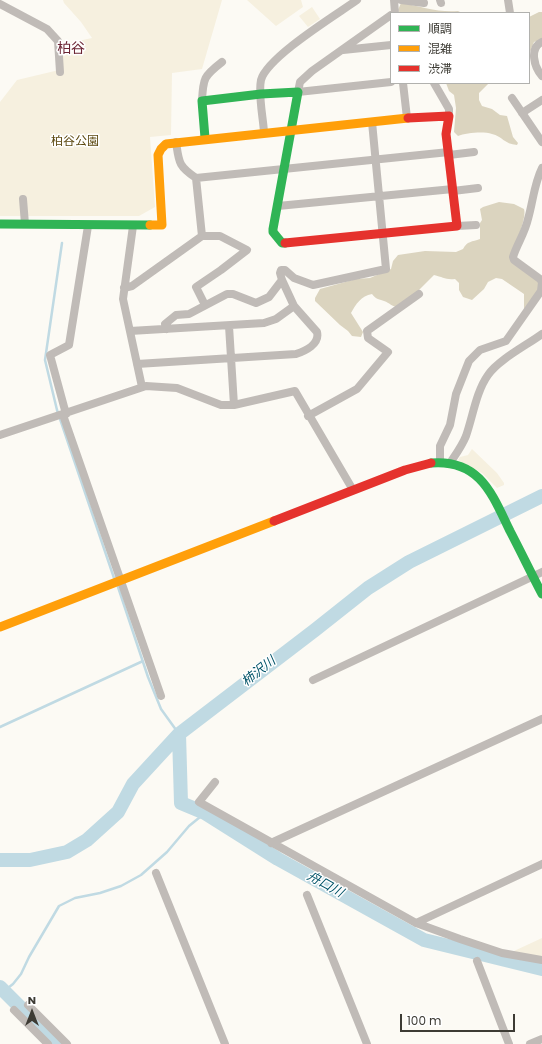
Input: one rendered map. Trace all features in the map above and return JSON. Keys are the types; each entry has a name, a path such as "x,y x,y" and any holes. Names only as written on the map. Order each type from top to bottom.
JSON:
{"street":[{"path":"264,132 261,82 267,68 293,44 357,0"},
{"path":"394,0 394,12"},
{"path":"401,0 424,3"},
{"path":"508,0 510,12"},
{"path":"0,4 47,29 58,41 60,72"},
{"path":"390,16 312,71 300,82 272,232 282,243 476,225"},
{"path":"542,42 534,48 531,58 542,76"},
{"path":"342,50 390,45"},
{"path":"205,138 202,101 203,84 208,73 222,62"},
{"path":"202,101 390,82"},
{"path":"404,84 407,118"},
{"path":"435,84 449,109 446,134 457,226"},
{"path":"512,98 542,142"},
{"path":"522,113 542,100"},
{"path":"0,224 88,226 162,225 158,155 166,144 205,138 264,132 407,118 449,116"},
{"path":"137,364 296,354 314,344 317,339 317,332 294,306 280,273 281,270 288,271 294,278 313,285 386,269 384,233 372,122"},
{"path":"176,142 182,166 196,178 202,236"},
{"path":"196,178 376,159 474,152"},
{"path":"440,462 440,446 450,425 456,394 469,361 480,350 506,340 541,291 542,282 540,279 514,260 513,257 523,236 542,168"},
{"path":"278,206 478,188"},
{"path":"23,199 25,224"},
{"path":"88,226 70,345 50,355 64,414 161,696"},
{"path":"133,226 123,303 142,387"},
{"path":"124,288 128,288 140,281 202,236 217,236 247,250 196,287 205,305"},
{"path":"167,329 165,324 176,315 189,314 230,293 251,302 260,302 269,297 282,280"},
{"path":"308,416 357,389 388,352 368,338 367,331 419,294"},
{"path":"130,331 229,326 271,322 294,306"},
{"path":"229,326 234,405"},
{"path":"450,463 465,438 479,393 488,374 506,358 542,334"},
{"path":"0,435 142,387 152,386 177,388 221,405 234,405 295,391 308,416 353,490"},
{"path":"0,627 419,465 440,462 450,463 472,473 482,480 490,490 510,532 538,574 542,594"},
{"path":"313,680 538,574"},
{"path":"271,843 542,719"},
{"path":"215,782 199,802 416,922 460,939 502,952 542,960"},
{"path":"416,922 542,864"},
{"path":"156,873 225,1044"},
{"path":"307,895 367,1044"},
{"path":"477,961 509,1044"},
{"path":"28,1005 67,1044"},
{"path":"14,1010 48,1044"},
{"path":"530,1044 542,1039"}],"green space":[{"name":"柏谷公園","path":"63,0 222,0 202,69 172,73 171,135 150,137 155,207 139,216 0,216 0,102 17,80 59,70 64,44 92,38"},
{"path":"247,0 301,0 303,7 276,26"},
{"path":"312,7 320,19 308,27 299,16"},
{"path":"472,449 497,473 504,485 497,488 482,473 458,460 460,457 468,455"},
{"path":"542,938 542,957 515,953 514,951"}],"shaded area":[{"path":"401,3 437,10 460,12 399,12 398,10"},
{"path":"542,12 542,39 534,42 530,52 530,16"},
{"path":"446,84 488,84 479,93 479,100 482,106 492,109 500,115 507,116 513,137 518,143 517,145 509,143 495,135 488,133 465,134 458,136 454,132 456,108 454,95 449,91"},
{"path":"499,202 514,204 524,209 524,219 511,256 539,283 539,289 524,309 524,294 502,279 496,278 488,282 484,289 472,300 463,297 459,290 459,283 455,279 446,279 434,275 416,293 397,307 377,299 372,294 362,299 351,313 363,332 361,337 352,336 315,301 320,289 356,279 370,278 391,269 393,261 398,255 425,251 456,252 463,249 468,243 480,239 480,223 482,220 480,209"}],"waterway":[{"path":"62,243 45,360 57,410 114,578"},
{"name":"柿沢川","path":"0,860 30,860 67,852 87,840 118,812 133,784 179,734 368,588 409,562 542,496"},
{"path":"117,584 148,677 161,709 179,734"},
{"path":"0,727 143,661"},
{"name":"舟口川","path":"179,734 181,803 205,813 278,859 424,940 542,969"},
{"path":"4,991 13,984 21,974 29,957 59,906 75,898 100,893 121,886 141,875 167,852 189,826 205,813"},
{"path":"0,987 57,1044"}],"traffic: fast":[{"path":"205,138 202,101 261,94 298,92 273,229 273,232 282,243 285,243"},
{"path":"0,224 150,225"},
{"path":"431,463 448,463 461,467 473,473 482,482 497,504 542,594"}],"traffic: slow":[{"path":"150,225 162,225 158,155 166,144 408,118"},
{"path":"0,627 274,521"}],"traffic: jam":[{"path":"285,243 457,226 446,134 449,116 408,118"},
{"path":"274,521 405,470 431,463"}],"district":[{"name":"柏谷","path":"71,49"}]}
